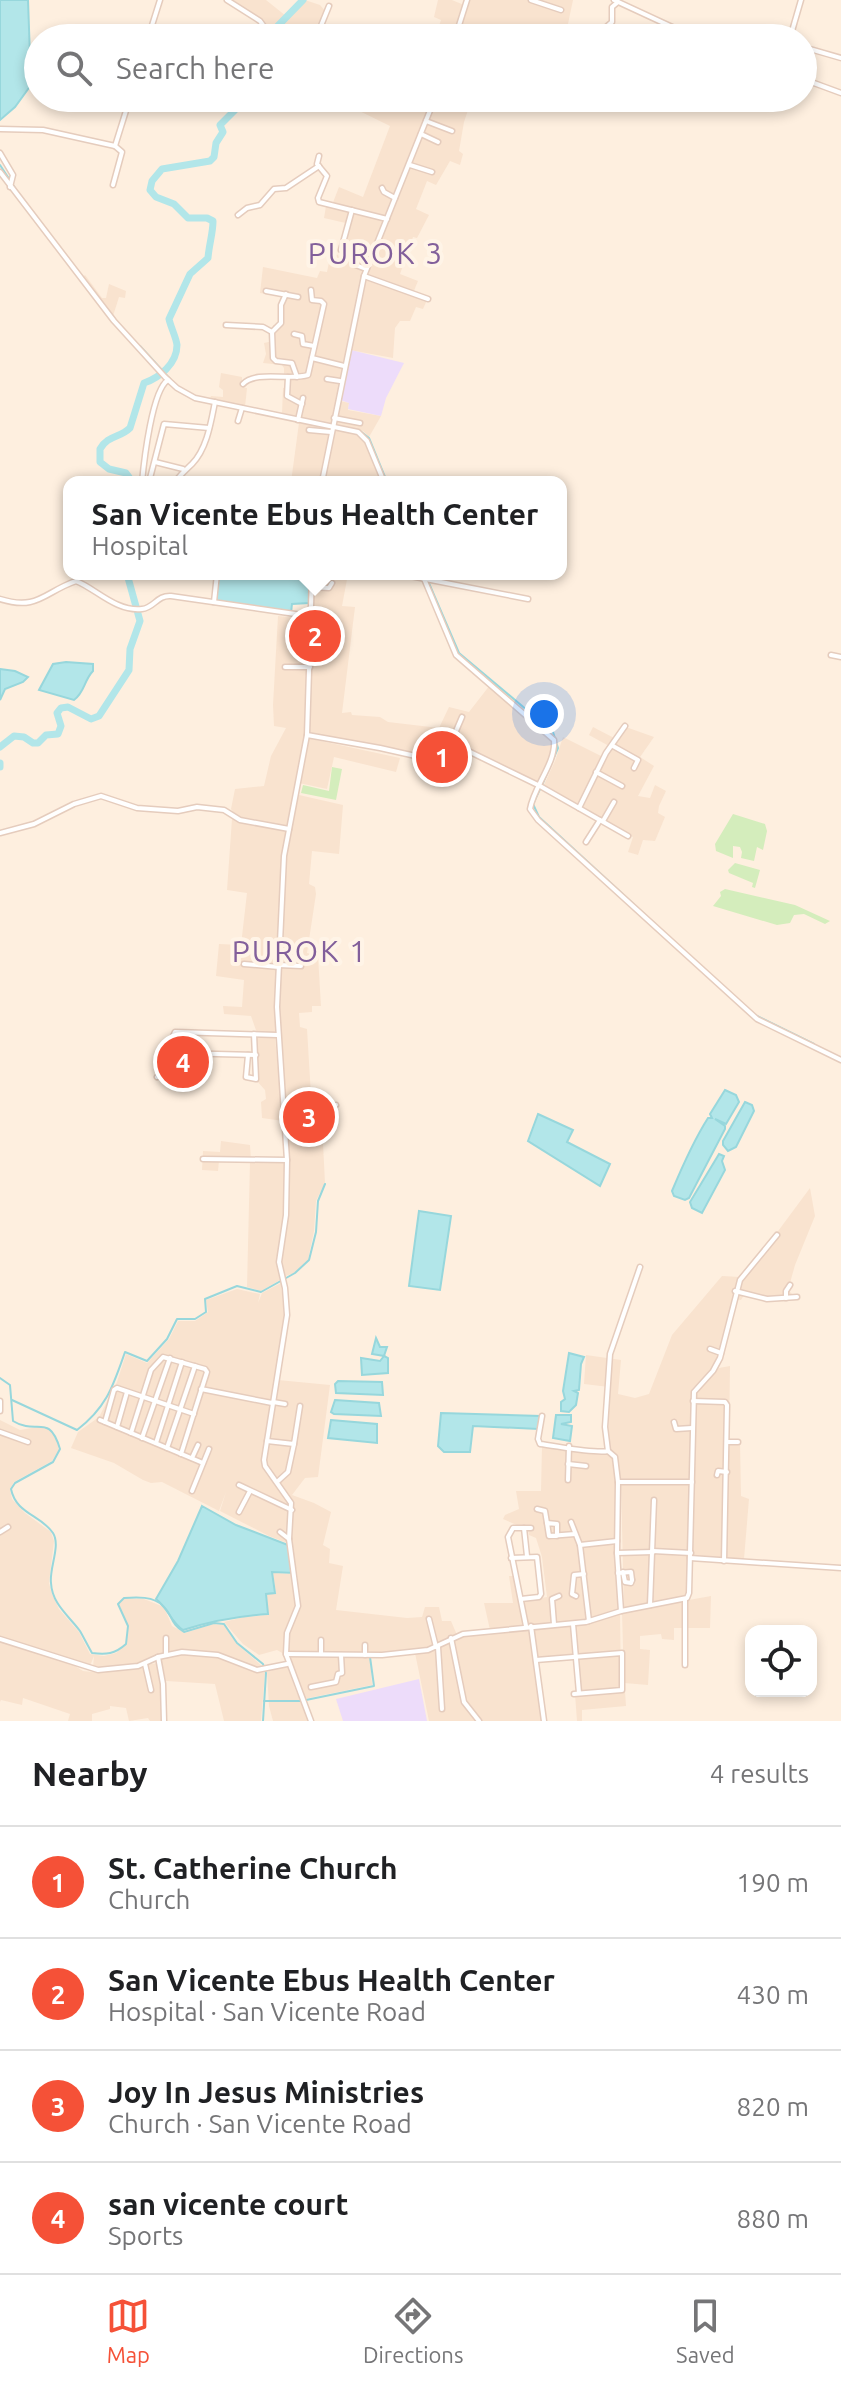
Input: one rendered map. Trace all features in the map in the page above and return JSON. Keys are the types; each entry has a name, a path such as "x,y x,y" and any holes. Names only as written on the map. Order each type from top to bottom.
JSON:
{"street":[{"path":"152,24 160,0"},
{"path":"227,0 262,24"},
{"path":"459,24 467,0"},
{"path":"531,0 561,10"},
{"path":"794,24 801,0"},
{"path":"612,24 612,7 616,1 666,24"},
{"path":"322,24 329,6"},
{"path":"817,51 841,58"},
{"path":"817,84 841,93"},
{"path":"115,146 126,112"},
{"path":"323,476 366,269 429,112"},
{"path":"426,121 452,131"},
{"path":"0,129 43,130 115,146 122,152 113,185"},
{"path":"421,134 438,142"},
{"path":"0,153 11,183"},
{"path":"319,156 316,162 327,176 319,202 387,219"},
{"path":"410,165 432,172"},
{"path":"238,215 247,208 260,205 274,189 286,188 319,166"},
{"path":"0,172 114,321 186,394 362,435 370,445 382,476"},
{"path":"382,188 396,199"},
{"path":"341,250 352,210"},
{"path":"353,264 366,269"},
{"path":"364,276 428,299"},
{"path":"243,384 258,377 308,375 324,303 312,300 311,290"},
{"path":"266,291 298,297"},
{"path":"286,294 281,305 281,323 272,332 273,359 292,363 297,377"},
{"path":"226,325 263,327 272,332"},
{"path":"294,334 302,336 303,344 314,346"},
{"path":"311,358 344,366"},
{"path":"142,476 154,407 165,376"},
{"path":"288,377 287,396 302,404"},
{"path":"327,379 341,381"},
{"path":"298,420 303,398"},
{"path":"328,399 337,401"},
{"path":"179,476 192,463 209,428 215,402"},
{"path":"238,421 242,408"},
{"path":"153,418 164,424 209,428"},
{"path":"334,418 360,423"},
{"path":"151,476 164,424"},
{"path":"309,430 332,430"},
{"path":"155,462 183,469"},
{"path":"214,602 216,580"},
{"path":"311,1721 287,1664 286,1654 287,1633 298,1606 289,1539 290,1498 264,1463 287,1315 279,1262 286,1215 287,1160 277,1035 279,966 284,856 307,735 312,580"},
{"path":"425,580 456,655 554,740 554,751 530,809 538,820 764,1024 841,1060"},
{"path":"441,580 528,599"},
{"path":"0,599 28,604 37,602 76,581 104,599 133,608 150,606 163,595 309,616"},
{"path":"311,587 329,588 332,583"},
{"path":"831,655 841,657"},
{"path":"285,667 310,667"},
{"path":"307,735 451,764 459,748 456,731 462,717"},
{"path":"579,808 596,772 625,726"},
{"path":"613,746 638,760 634,768"},
{"path":"459,748 498,764 628,836"},
{"path":"596,772 622,786"},
{"path":"0,833 34,824 74,804 101,796 137,808 224,810 240,820 289,829"},
{"path":"586,842 614,802"},
{"path":"244,964 301,966"},
{"path":"157,1077 169,1063 175,1032 277,1035"},
{"path":"248,1055 246,1077 256,1079 254,1034"},
{"path":"177,1053 256,1055"},
{"path":"284,1118 314,1113 336,1105"},
{"path":"203,1159 287,1160"},
{"path":"685,1665 693,1401 696,1387 717,1365 740,1280 777,1235"},
{"path":"621,1611 617,1553 618,1482 615,1457 608,1451 605,1427 610,1354 640,1267"},
{"path":"786,1298 790,1285"},
{"path":"735,1291 767,1299 797,1297"},
{"path":"710,1349 721,1353"},
{"path":"131,1433 151,1370 163,1357 207,1371 181,1454"},
{"path":"142,1438 170,1358"},
{"path":"156,1443 182,1361"},
{"path":"167,1448 195,1366"},
{"path":"194,1414 115,1388 102,1421 203,1463"},
{"path":"201,1389 285,1404"},
{"path":"117,1427 127,1392"},
{"path":"0,1401 0,1411"},
{"path":"693,1401 726,1403 727,1442 722,1472"},
{"path":"277,1482 288,1472 300,1406"},
{"path":"542,1416 539,1442 596,1453 608,1451"},
{"path":"674,1422 676,1429 692,1428"},
{"path":"0,1432 28,1442"},
{"path":"266,1441 294,1444"},
{"path":"727,1442 738,1442"},
{"path":"192,1458 198,1445"},
{"path":"568,1480 569,1446"},
{"path":"192,1491 209,1449"},
{"path":"721,1463 724,1561"},
{"path":"568,1464 586,1466"},
{"path":"618,1482 692,1482"},
{"path":"239,1485 292,1510"},
{"path":"239,1512 250,1491"},
{"path":"650,1605 654,1500"},
{"path":"537,1509 545,1511 548,1535 576,1534"},
{"path":"571,1522 580,1545 589,1621"},
{"path":"547,1523 557,1524 557,1536"},
{"path":"0,1532 8,1527"},
{"path":"524,1528 527,1556"},
{"path":"531,1528 510,1531 508,1539 536,1660 544,1721"},
{"path":"280,1532 289,1539"},
{"path":"580,1545 618,1541"},
{"path":"617,1553 653,1552 724,1561 841,1568"},
{"path":"511,1558 537,1557 541,1594 539,1597 521,1599"},
{"path":"576,1596 572,1594 574,1575 584,1574"},
{"path":"554,1624 552,1599 559,1596"},
{"path":"286,1654 404,1653 437,1647 451,1638 589,1621 621,1611 685,1599"},
{"path":"429,1619 437,1647 442,1709"},
{"path":"536,1660 575,1656 622,1653 622,1690 576,1693 575,1656 573,1623"},
{"path":"166,1638 166,1655"},
{"path":"451,1638 463,1698 479,1721"},
{"path":"0,1639 98,1670 145,1664 158,1657 182,1652 218,1655 261,1670 287,1664"},
{"path":"321,1640 321,1654"},
{"path":"365,1645 365,1655"},
{"path":"311,1687 336,1682 338,1674 342,1673 341,1655"},
{"path":"158,1657 163,1684 164,1721"},
{"path":"145,1664 151,1690"}],"shaded area":[{"path":"230,0 266,0 286,16 278,24 265,22"},
{"path":"305,0 320,5 326,12 321,24 282,24"},
{"path":"438,0 452,0 464,5 458,24 440,24 441,20 434,17"},
{"path":"467,0 573,0 568,24 460,24"},
{"path":"362,112 427,112 370,259 430,112 467,112 459,151 463,154 460,165 450,161 436,185 427,181 416,209 429,215 417,238 413,237 400,274 418,281 413,293 365,278 332,424 282,414 283,388 286,388 287,379 284,368 282,365 263,363 266,354 264,343 273,341 273,325 282,325 285,297 260,293 263,267 317,278 320,271 327,272 331,253 339,258 350,224 324,218 326,206 365,214 332,205 339,187 363,197 390,126"},
{"path":"85,275 102,298 106,298 109,284 126,291 125,298 119,297 113,316 82,278"},
{"path":"366,280 427,300 423,309 416,307 410,321 400,321 395,328 393,358 350,350"},
{"path":"351,350 404,363 386,398 381,416 348,409 349,403 340,400"},
{"path":"221,373 242,377 242,387 247,388 245,407 210,399 211,396 223,397 223,390 219,387"},
{"path":"340,401 349,403 348,410 381,416 369,437 363,431 335,425"},
{"path":"299,423 331,428 325,476 292,476"},
{"path":"335,429 363,434 380,476 326,476"},
{"path":"313,580 347,580 342,606 355,607 342,713 439,728 449,707 469,712 490,685 552,740 553,750 537,785 462,747 456,747 449,762 308,733"},
{"path":"278,616 308,619 305,733 288,826 236,816 231,809 235,789 264,786 271,756 286,728 274,726"},
{"path":"623,726 654,737 640,757 654,766 638,796 650,798 655,785 666,791 658,813 665,817 655,841 643,840 638,855 628,852 633,837 543,787 563,737 603,757 609,746 589,735 593,727 616,739"},
{"path":"307,738 400,758 396,772 334,757 327,789 299,783"},
{"path":"299,795 343,805 339,854 312,851 309,884 315,887 316,894 307,953 318,956 321,1006 312,1006 312,1012 299,1013 300,1027 307,1029 312,1112 332,1108 335,1121 322,1124 325,1183 316,1201 308,1260 294,1273 283,1277 279,1262 288,1209 289,1173 279,1030 282,899 275,1034 257,1033 251,1016 224,1014 223,1006 242,1007 244,980 216,976 219,944 241,945 247,893 227,890 232,819 288,831"},
{"path":"275,1037 283,1121 262,1118 261,1102 266,1099 265,1090 257,1081 255,1038"},
{"path":"221,1141 250,1145 251,1161 286,1162 285,1215 276,1261 280,1280 261,1291 247,1287 250,1162 222,1160 219,1161 218,1171 202,1170 203,1151 220,1152"},
{"path":"810,1188 815,1216 788,1290 795,1297 759,1299 744,1295 741,1300 734,1299 717,1363 692,1389 691,1480 619,1480 615,1454 620,1610 575,1624 620,1612 621,1689 580,1691 577,1656 537,1662 533,1626 544,1624 490,1630 484,1603 513,1603 509,1576 514,1576 522,1601 547,1597 542,1557 536,1538 529,1535 528,1530 503,1519 519,1509 516,1491 541,1491 542,1446 605,1455 611,1452 608,1450 609,1387 584,1384 586,1355 621,1360 618,1394 635,1398 649,1394 672,1335 722,1276 740,1277 735,1295 741,1281"},
{"path":"281,1283 284,1316 262,1461 266,1473 274,1479 292,1508 291,1497 267,1469 264,1461 278,1380 330,1385 318,1477 305,1478 292,1495 331,1512 323,1545 330,1549 329,1563 343,1566 336,1610 407,1618 422,1617 425,1607 439,1607 442,1621 451,1621 457,1635 432,1649 380,1655 286,1653 288,1631 299,1605 297,1572 288,1534 287,1543 220,1511 226,1492 219,1511 162,1482 151,1483 114,1463 71,1448 78,1432 99,1417 117,1382 126,1354 147,1363 169,1339 178,1321 195,1321 208,1312 206,1300 237,1289 260,1294 258,1303 262,1293"},
{"path":"730,1366 729,1442 740,1442 741,1496 749,1499 744,1559 690,1557 687,1596 624,1610 621,1484 693,1485 697,1389 719,1368"},
{"path":"0,1420 20,1430 44,1426 56,1438 59,1450 52,1461 14,1482 10,1489 12,1499 25,1513 51,1532 54,1541 49,1583 52,1594 59,1609 79,1632 90,1654 104,1656 116,1653 126,1644 128,1626 119,1604 124,1599 144,1599 164,1607 172,1626 185,1633 213,1624 224,1625 237,1644 263,1667 254,1668 221,1653 181,1649 158,1654 140,1664 98,1669 93,1667 94,1656 90,1666 0,1637"},
{"path":"273,1573 295,1574 296,1610 289,1622 284,1654 277,1650 259,1655 243,1644 224,1622 268,1615 267,1595 276,1593"},
{"path":"711,1596 710,1628 674,1628 674,1640 662,1639 661,1634 640,1636 640,1649 650,1650 648,1685 624,1683 622,1612"},
{"path":"530,1627 543,1721 429,1721 415,1653 433,1651 451,1639 467,1635"},
{"path":"0,1641 67,1661 83,1671 101,1673 157,1663 162,1680 162,1721 150,1721 148,1718 129,1721 126,1708 110,1706 110,1709 92,1714 92,1721 68,1721 70,1714 23,1698 22,1705 0,1702"},
{"path":"180,1653 221,1656 253,1671 265,1673 261,1721 224,1721 215,1684 166,1681 161,1658"},
{"path":"288,1655 370,1656 372,1685 304,1699"},
{"path":"287,1665 309,1721 273,1721 267,1672"},
{"path":"419,1679 427,1721 343,1721 336,1699"},
{"path":"625,1691 626,1706 582,1710 582,1721 577,1721 575,1694"}],"green space":[{"path":"332,767 342,769 336,800 301,793 303,785 329,791"},
{"path":"733,814 765,824 767,831 763,850 757,847 754,861 741,858 740,847 733,846 733,858 716,851 715,844"},
{"path":"735,863 760,870 755,888 752,887 753,883 729,873 728,870"},
{"path":"725,889 795,905 830,921 825,924 804,914 794,915 790,923 777,925 713,906"}],"water":[{"path":"0,0 28,0 29,24 24,24 24,95 0,120"},
{"path":"217,580 311,580 309,603 292,604 291,613 215,602"},
{"path":"53,664 93,664 93,671 78,697 74,700 39,690"},
{"path":"0,669 28,677 5,689 0,700"},
{"path":"725,1090 736,1095 739,1102 726,1124 715,1119 725,1129 689,1198 685,1200 674,1196 672,1191 688,1154 708,1118 712,1118 710,1114"},
{"path":"745,1102 752,1105 754,1111 736,1147 728,1151 723,1141"},
{"path":"538,1114 573,1130 567,1142 610,1164 600,1186 528,1141"},
{"path":"719,1154 724,1156 725,1170 702,1213 692,1208 690,1202"},
{"path":"419,1211 451,1216 440,1290 409,1286"},
{"path":"376,1338 380,1347 387,1347 384,1356 372,1354"},
{"path":"569,1353 584,1357 579,1390 574,1391 578,1393 576,1405 569,1412 561,1411 561,1402 565,1399 563,1391"},
{"path":"384,1356 388,1358 388,1373 362,1375 361,1358 380,1361"},
{"path":"338,1381 382,1382 383,1395 336,1393 335,1384"},
{"path":"335,1400 379,1403 381,1416 334,1414 331,1412"},
{"path":"441,1413 540,1416 538,1429 473,1426 470,1452 444,1452 438,1446"},
{"path":"556,1415 571,1415 571,1422 561,1424 572,1426 570,1441 553,1438"},
{"path":"331,1420 377,1424 377,1443 328,1438"},
{"path":"202,1506 236,1525 288,1545 295,1573 272,1572 275,1593 266,1594 268,1614 225,1619 183,1630 156,1599 178,1561"}],"waterway":[{"path":"280,24 303,0"},
{"path":"128,476 100,462 100,449 107,441 130,428 144,383 161,374 171,364 177,345 169,319 190,274 208,258 213,226 213,221 188,218 174,204 156,197 150,190 152,181 162,169 210,161 223,132 220,125 233,112"},
{"path":"0,165 17,191"},
{"path":"140,346 171,380"},
{"path":"360,431 369,438 385,476"},
{"path":"0,747 14,736 38,743 46,735 58,734 61,726 57,713 61,708 68,707 91,719 99,716 129,670 130,649 140,621 129,580"},
{"path":"428,581 459,653 553,732 558,748 542,785"},
{"path":"540,789 533,804 539,817 691,957"},
{"path":"755,1015 814,1044"},
{"path":"12,1400 77,1430 102,1404 125,1352 147,1361 167,1339 177,1319 195,1319 206,1312 205,1299 237,1286 261,1292 295,1273 309,1260 316,1232 318,1201 325,1184"},
{"path":"0,1378 10,1385 13,1421 47,1428 60,1449 53,1462 15,1483 11,1489 18,1504 53,1533 56,1544 52,1590 92,1653 110,1653 126,1644 128,1626 118,1604 124,1598 155,1600 184,1632 214,1623 224,1624 237,1643 263,1664 266,1673 263,1721"},
{"path":"306,1700 374,1686 370,1657"},
{"path":"264,1701 300,1701"}],"place":[{"name":"San Vicente Ebus Health Center","path":"315,636"},
{"name":"St. Catherine Church","path":"442,757"},
{"name":"san vicente court","path":"183,1062"},
{"name":"Joy In Jesus Ministries","path":"309,1117"}],"district":[{"name":"PUROK 3","path":"376,253"},
{"name":"PUROK 1","path":"300,951"}]}
